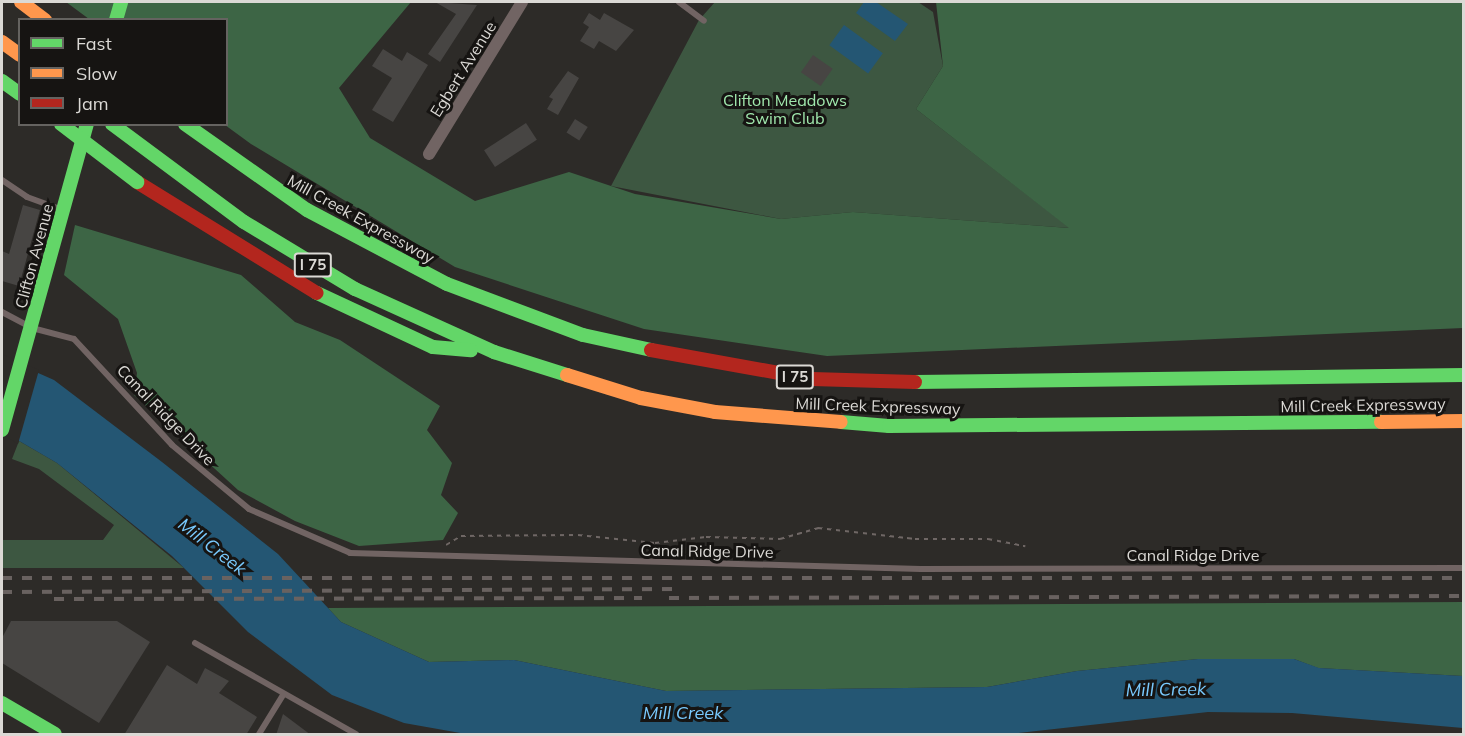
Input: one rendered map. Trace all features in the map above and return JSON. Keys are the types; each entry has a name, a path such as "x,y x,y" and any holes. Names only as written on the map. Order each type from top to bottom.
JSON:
{"main road":[{"path":"21,2 42,18"},
{"path":"117,18 121,2"},
{"path":"2,42 18,54"},
{"path":"2,81 18,93"},
{"path":"65,126 137,182 302,286 397,333 433,347 494,352"},
{"name":"Clifton Avenue","path":"2,430 86,126"},
{"name":"Mill Creek Expressway","path":"115,126 244,222 321,270 424,324 494,352 641,398 715,412 842,424 1464,421"},
{"name":"Mill Creek Expressway","path":"188,126 307,210 402,264 556,326 700,362 812,379 918,382 1464,375"},
{"path":"2,703 55,735"}],"street":[{"name":"Egbert Avenue","path":"429,154 522,2"}],"lane":[{"path":"679,2 704,21"},
{"path":"2,180 27,197 64,210"},
{"name":"Canal Ridge Drive","path":"2,312 32,328 74,339 172,445 249,509 350,553 430,558 921,569 1464,568"},
{"path":"195,643 356,735"},
{"path":"259,735 283,695"}],"path":[{"path":"430,558 461,536 578,535 655,543 706,537 780,539 818,528 915,539 988,539 1025,546"}],"green space":[{"path":"66,2 411,2 339,88 370,138 475,201 569,172 635,194 781,219 853,212 1069,228 916,109 943,66 936,2 1463,2 1463,328 827,356 644,329 455,267 251,144 226,126 228,18 88,18"},
{"name":"Clifton Meadows Swim Club","path":"715,2 918,2 933,12 943,66 916,109 1070,228 853,212 781,219 611,186 699,20"},
{"path":"75,225 241,275 295,322 340,340 440,406 427,430 452,463 441,495 458,513 443,540 359,546 295,521 238,490 134,395 137,373 118,319 64,275"},
{"path":"19,441 57,463 184,568 2,568 2,540 103,540 114,525 39,469 12,459"},
{"path":"1463,602 1463,676 1318,668 1294,659 1198,659 1077,671 987,687 666,691 514,660 429,662 341,622 328,608"}],"water":[{"path":"864,2 876,2 908,24 895,41 856,13"},
{"path":"844,25 883,53 868,73 829,45"},
{"name":"Mill Creek","path":"2,357 54,380 162,462 278,554 341,622 429,662 514,660 666,691 987,687 1077,671 1198,659 1294,659 1319,668 1463,676 1463,728 1292,713 1208,712 1010,734 466,734 404,723 332,695 248,632 172,556 57,463 2,431"}],"pier":[{"path":"2,354 39,370 18,444 2,434"}],"building":[{"path":"435,2 477,5 440,62 428,54 456,14"},
{"path":"589,13 600,20 604,13 634,30 616,51 599,41 594,49 580,41 589,27 583,23"},
{"path":"383,49 402,61 407,52 428,65 393,122 372,110 392,78 372,66"},
{"path":"813,55 833,69 821,86 801,72"},
{"path":"568,71 579,78 558,115 547,109 553,99 549,97"},
{"path":"575,119 588,127 579,141 567,133"},
{"path":"526,123 537,140 495,167 484,150"},
{"path":"23,205 40,210 19,286 2,281 2,251 9,254"},
{"path":"11,621 117,621 150,642 99,723 2,663 2,638"},
{"path":"167,665 197,684 205,668 229,681 219,693 257,717 246,735 124,735"},
{"path":"283,714 311,735 276,735"}],"railway":[{"path":"2,578 1464,578"},
{"path":"2,592 681,589"},
{"path":"669,598 1464,596"},
{"path":"54,599 642,598"}],"traffic: fast":[{"path":"117,18 121,2"},
{"path":"2,81 18,93"},
{"path":"64,126 137,182"},
{"path":"2,430 86,126"},
{"path":"115,126 244,222 355,289 494,352 567,375"},
{"path":"188,126 307,210 447,284 583,335 651,350"},
{"path":"317,293 433,347 471,350"},
{"path":"915,382 1464,375"},
{"path":"841,422 889,426 1381,422"},
{"path":"2,703 55,734"}],"traffic: slow":[{"path":"21,2 42,18"},
{"path":"2,42 18,54"},
{"path":"567,375 641,398 715,412 841,422"},
{"path":"1381,422 1464,421"}],"traffic: jam":[{"path":"137,182 317,293"},
{"path":"651,350 812,379 915,382"}]}
